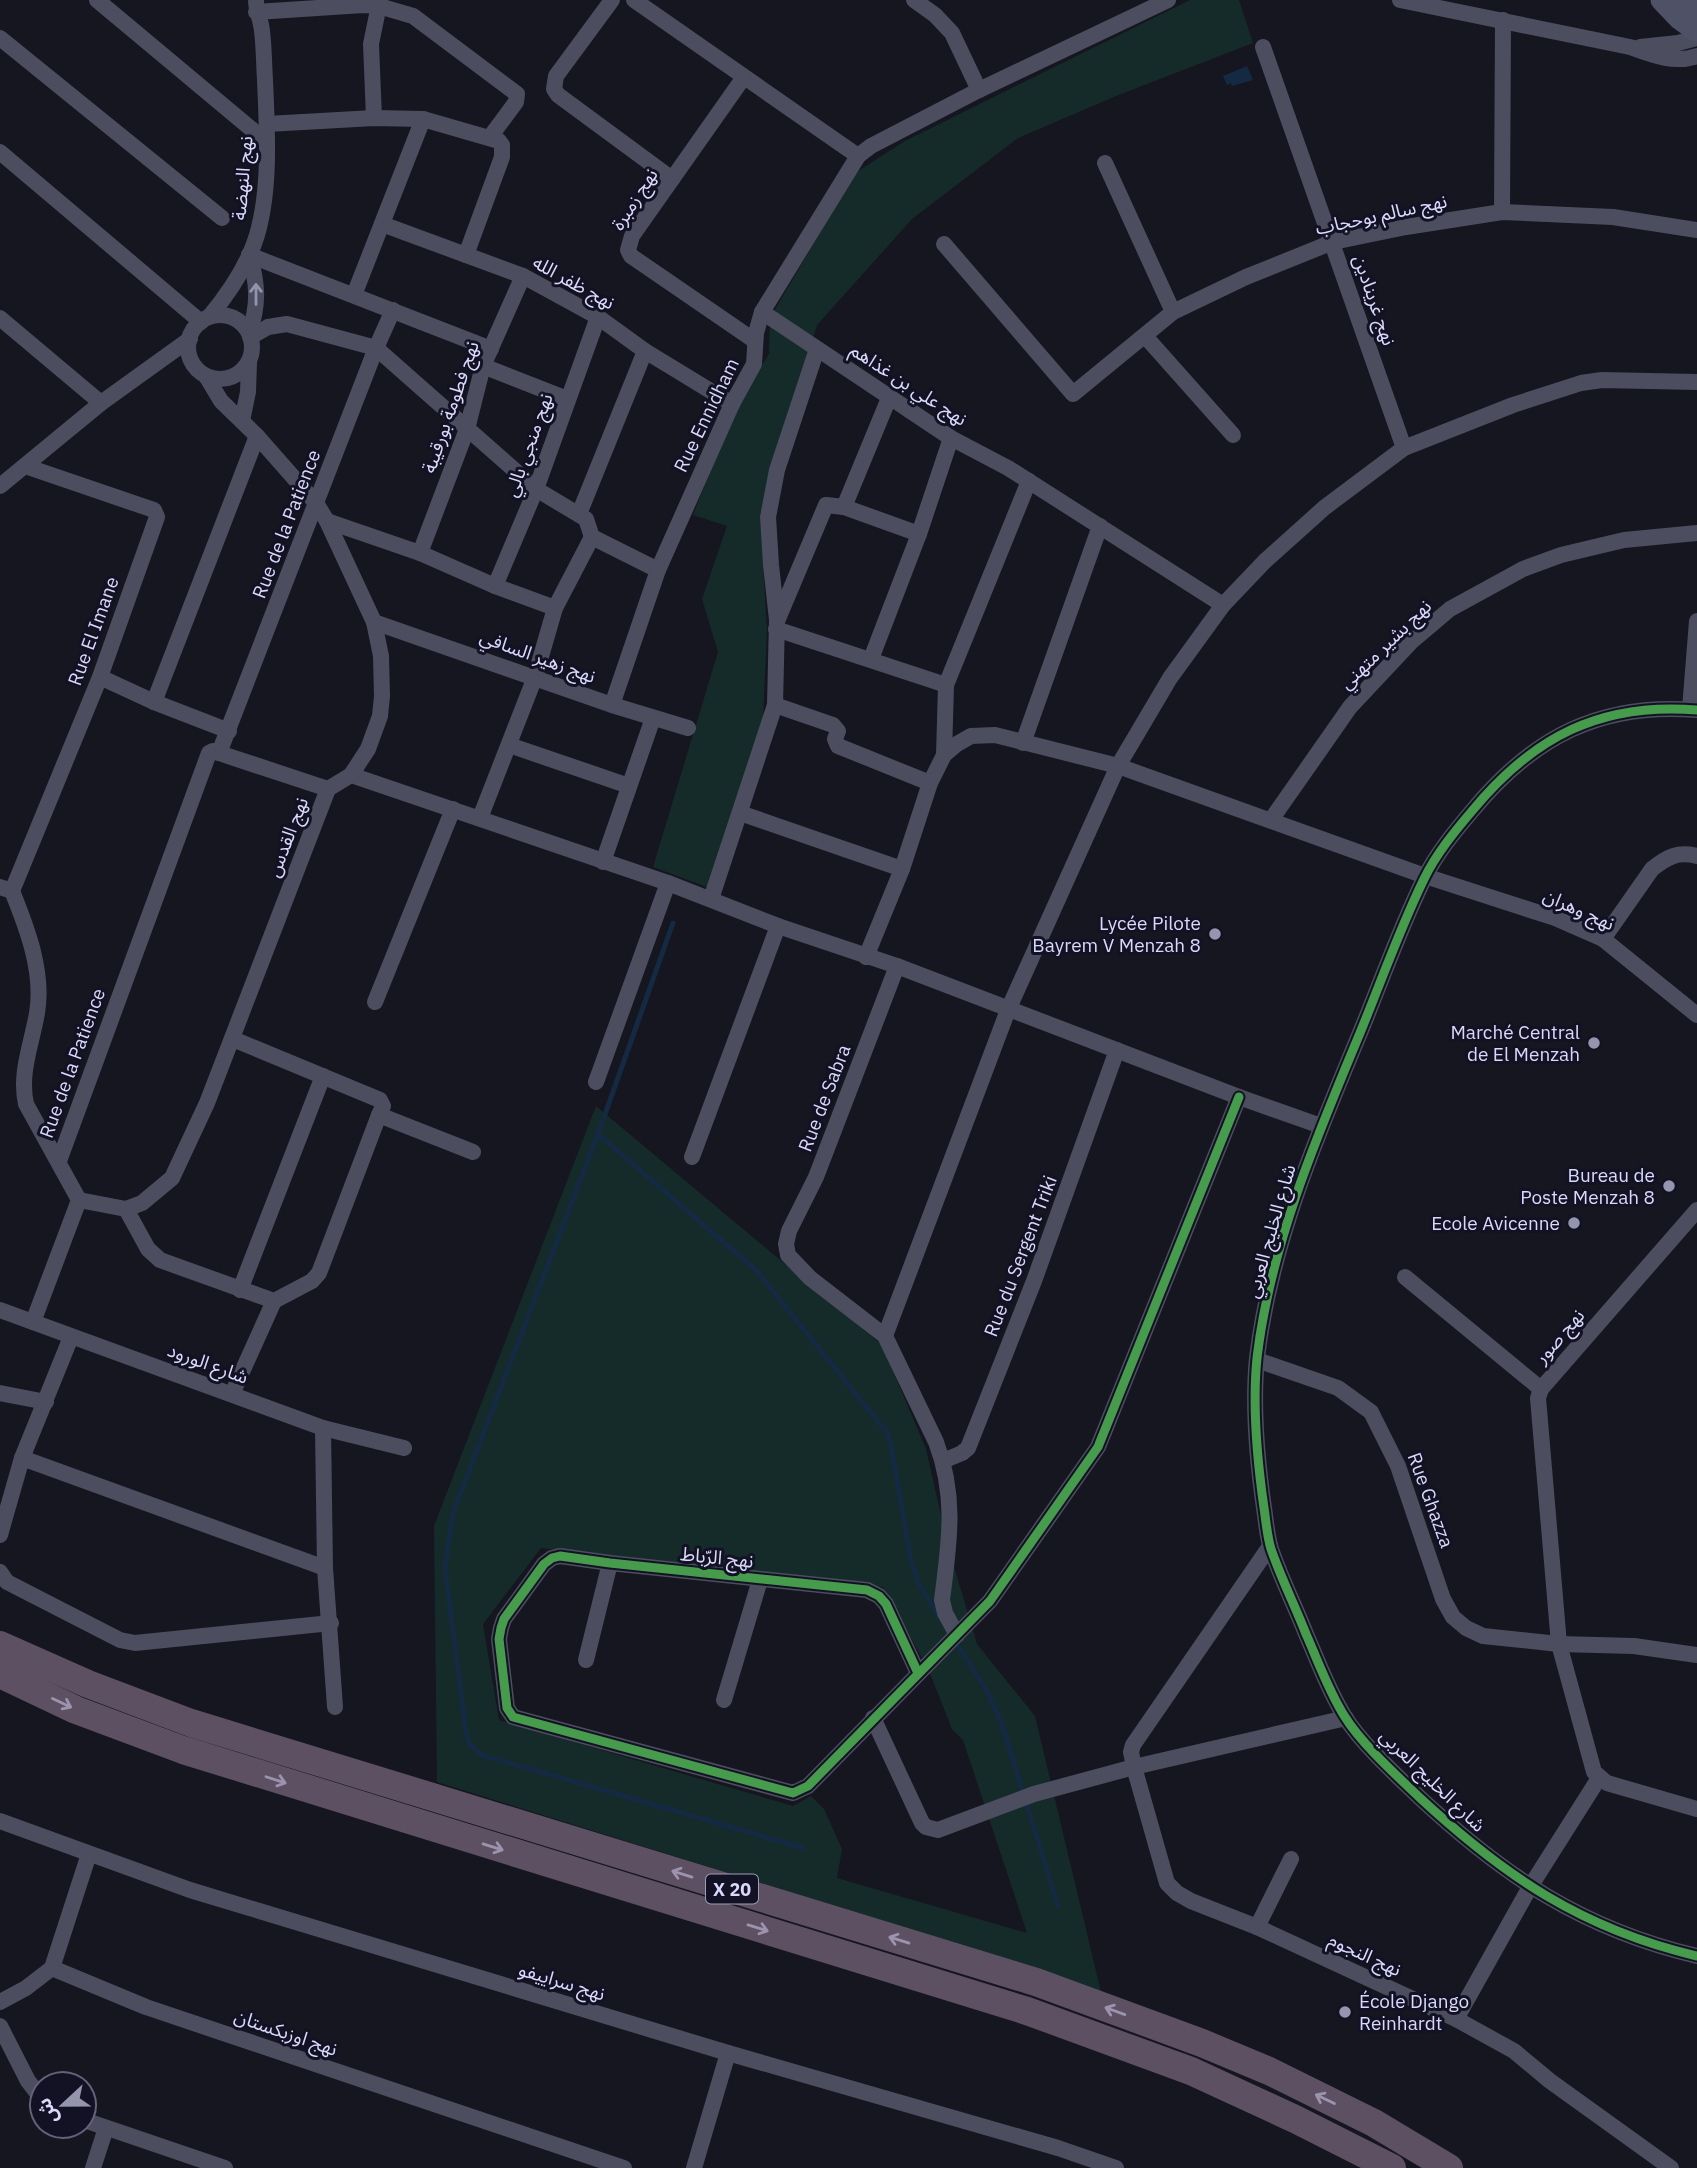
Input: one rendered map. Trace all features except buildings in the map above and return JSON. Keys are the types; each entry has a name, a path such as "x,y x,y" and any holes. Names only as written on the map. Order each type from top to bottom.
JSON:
{"highway":[{"name":"X 20","path":"0,1645 88,1684 191,1723 1036,1982 1202,2043 1269,2071 1374,2123 1449,2168"},
{"name":"X 20","path":"0,1674 76,1710 197,1754 1027,2011 1191,2071 1392,2168"},
{"path":"1374,2123 1467,2168"}],"main road":[{"path":"1661,0 1679,19 1697,32"},
{"path":"1679,0 1697,13"}],"street":[{"path":"97,0 267,142"},
{"path":"612,0 556,76 554,89 558,95 671,179"},
{"path":"634,0 858,156 871,146 979,90 1168,0"},
{"path":"914,0 935,15 952,33 979,90"},
{"path":"1408,1 1630,47 1666,59 1689,59 1697,56"},
{"path":"374,118 370,44 379,3"},
{"path":"262,6 379,3 413,16 517,94 516,102 490,137"},
{"name":"نهج النهضة","path":"205,320 231,288 249,255 257,237 262,211 267,124 262,6"},
{"path":"1502,212 1503,20"},
{"path":"0,38 222,218"},
{"path":"1630,47 1665,45 1697,38"},
{"name":"نهج غرينادين","path":"1263,47 1404,448"},
{"name":"نهج زمبرة","path":"744,77 632,236 628,250 631,256 755,341"},
{"path":"267,124 374,118 423,119 499,141 502,157 466,255"},
{"path":"354,295 423,119"},
{"path":"0,152 205,320"},
{"name":"Rue Ennidham","path":"612,705 658,570 732,404 757,358 755,341 762,312 858,156"},
{"path":"1105,163 1173,312"},
{"name":"نهج سالم بوحجاب","path":"944,244 1073,394 1173,312 1246,277 1333,242 1502,212 1613,216 1697,230"},
{"name":"نهج ظفر الله","path":"382,224 523,276 598,317 645,351 732,404"},
{"path":"249,255 491,349"},
{"path":"242,421 252,354 250,335 257,302 257,286 249,255"},
{"name":"نهج فطومة بورقيبة","path":"420,553 467,429 484,366 523,276"},
{"name":"Rue de la Patience","path":"59,1161 207,755 211,751 219,753 229,731 393,310"},
{"name":"نهج علي بن غذاهم","path":"762,312 951,438 1029,481 1223,605"},
{"path":"0,486 101,403 190,339 205,320 232,317 244,326 250,335"},
{"name":"نهج منجي بالي","path":"495,586 536,489 598,317"},
{"path":"0,318 101,403"},
{"path":"250,335 268,327 287,324 376,348 536,489 579,514 590,526 592,537 555,608 535,677 480,818"},
{"path":"1145,336 1233,435"},
{"path":"190,339 191,360 206,376 214,379 230,378 249,362"},
{"path":"711,899 775,705 777,624 768,517 777,470 817,349"},
{"path":"579,514 645,351"},
{"path":"484,366 567,399"},
{"name":"نهج القدس","path":"126,1209 142,1203 172,1178 233,1039 328,789 351,775 368,749 380,716 382,696 381,656 374,622 327,521 316,503 222,401 206,376"},
{"path":"957,1635 945,1613 942,1600 951,1517 943,1461 885,1336 1008,1010 1118,766 1170,678 1223,605 1265,561 1324,508 1404,448 1513,405 1581,383 1615,380 1697,382"},
{"path":"844,507 889,398"},
{"path":"154,702 257,436"},
{"path":"871,659 919,534 951,438"},
{"name":"Rue El Imane","path":"6,889 100,677 157,515 154,510 25,466"},
{"path":"866,957 902,869 930,783 944,755 946,685 1029,481"},
{"path":"777,624 828,504 844,507 919,534"},
{"path":"327,521 420,553 495,586 555,608"},
{"path":"1023,743 1100,526"},
{"name":"نهج بشير متهني","path":"1271,820 1350,707 1411,642 1450,610 1523,569 1561,555 1624,540 1697,533"},
{"path":"592,537 658,570"},
{"path":"1693,710 1697,621"},
{"name":"نهج زهير السافي","path":"374,622 612,705 688,728"},
{"path":"777,624 946,685"},
{"path":"100,677 154,702 229,731"},
{"path":"775,705 833,725 838,731 835,739 838,746 930,783"},
{"name":"شارع الخليج العربي","path":"1693,710 1618,713 1587,721 1537,747 1492,787 1458,828 1425,876 1321,1126 1290,1217 1267,1301 1257,1360 1256,1417 1259,1473 1270,1546 1315,1655 1346,1718 1394,1773 1441,1818 1530,1887 1602,1927 1697,1956"},
{"path":"603,862 653,718"},
{"name":"نهج وهران","path":"944,755 971,736 995,735 1118,766 1425,876 1555,918 1603,939 1697,1015"},
{"path":"509,746 629,786"},
{"path":"219,753 328,789"},
{"path":"351,775 668,883 1321,1126"},
{"path":"375,1002 453,809"},
{"path":"740,813 902,869"},
{"path":"1603,939 1652,869 1679,853 1697,856"},
{"path":"596,1082 668,883"},
{"path":"6,889 26,926 38,993 22,1090 36,1125 79,1200 33,1322"},
{"path":"692,1157 778,926"},
{"name":"Rue de Sabra","path":"885,1336 810,1278 788,1255 786,1244 789,1231 816,1177 897,967"},
{"path":"232,1394 274,1301 312,1281 319,1273 383,1106 380,1100 233,1039"},
{"name":"Rue du Sergent Triki","path":"943,1461 962,1454 968,1448 1034,1281 1117,1050"},
{"path":"240,1290 323,1076"},
{"path":"1239,1097 1098,1447 1001,1587 974,1619 873,1718 922,1824 938,1830 1034,1794 1133,1767 1346,1718"},
{"path":"379,1115 473,1152"},
{"path":"79,1200 126,1209 148,1249 159,1259 274,1301"},
{"name":"نهج صور","path":"1405,1277 1541,1389 1697,1210"},
{"name":"شارع الورود","path":"0,1310 323,1427 404,1448"},
{"path":"0,1535 22,1458 71,1337"},
{"name":"Rue Ghazza","path":"1257,1360 1338,1388 1371,1412 1398,1466 1443,1599 1453,1616 1466,1628 1483,1636 1559,1644 1634,1646 1697,1655"},
{"path":"1541,1389 1538,1398 1559,1644 1594,1772 1607,1783 1697,1809"},
{"path":"0,1393 46,1402"},
{"path":"323,1427 325,1568 335,1707"},
{"path":"22,1458 325,1568"},
{"path":"1133,1767 1131,1752 1137,1737 1270,1546"},
{"name":"نهج الرّباط","path":"873,1718 808,1786 793,1793 513,1717 507,1708 499,1639 501,1628 504,1619 536,1575 552,1558 560,1556 867,1590 879,1596 919,1673"},
{"path":"586,1660 610,1563"},
{"path":"0,1572 7,1582 120,1640 135,1643 331,1623"},
{"path":"724,1700 760,1580"},
{"name":"نهج النجوم","path":"1133,1767 1167,1883 1177,1893 1455,2019 1514,2051 1561,2089 1671,2168"},
{"path":"1455,2019 1530,1887 1599,1778"},
{"name":"نهج سراييفو","path":"0,1821 190,1890 729,2053 1058,2148 1116,2168"},
{"path":"0,2002 26,1988 52,1968 89,1854"},
{"path":"1257,1927 1291,1859"},
{"name":"نهج اوزبكستان","path":"52,1968 146,2007 624,2168"},
{"path":"0,2026 28,2081"},
{"path":"694,2168 729,2053"},
{"path":"98,2125 225,2168"},
{"path":"93,2168 106,2128"}],"green space":[{"path":"1190,0 1239,0 1253,43 1116,96 1018,138 912,219 817,325 760,514 767,630 763,718 707,887 653,867 718,652 702,599 727,526 693,515 736,406 769,354 770,318 855,173 905,141"},
{"path":"596,1106 882,1345 926,1449 949,1550 977,1644 1035,1716 1101,1992 1040,1970 437,1782 434,1526","holes":["541,1548 883,1587 929,1671 952,1729 963,1740 1027,1933 837,1878 842,1849 824,1809 811,1796 793,1806 499,1720 483,1624"]}],"water":[{"path":"1247,66 1253,80 1227,85 1223,76"}],"waterway":[{"path":"673,923 598,1134 453,1513 445,1568 466,1732 470,1745 482,1755 803,1848"},
{"path":"598,1134 756,1270 889,1435 911,1561 918,1582 939,1617"},
{"path":"954,1640 987,1691 1003,1727 1058,1906"}],"cycle path":[{"path":"1697,710 1630,712 1599,719 1544,744 1495,785 1434,861 1399,936 1297,1192 1263,1316 1255,1395 1259,1471 1271,1549 1329,1687 1352,1727 1419,1797 1514,1875 1581,1915 1617,1931 1697,1956"},
{"path":"918,1673 886,1604 879,1596 867,1590 560,1556 544,1564 504,1619 499,1639 507,1708 513,1717 793,1793 808,1786 990,1601 1098,1447 1239,1097"}],"place":[{"name":"Lycée Pilote Bayrem V Menzah 8","path":"1215,934"},
{"name":"Marché Central de El Menzah","path":"1594,1043"},
{"name":"Bureau de Poste Menzah 8","path":"1669,1186"},
{"name":"Ecole Avicenne","path":"1574,1223"},
{"name":"École Django Reinhardt","path":"1345,2012"}]}
